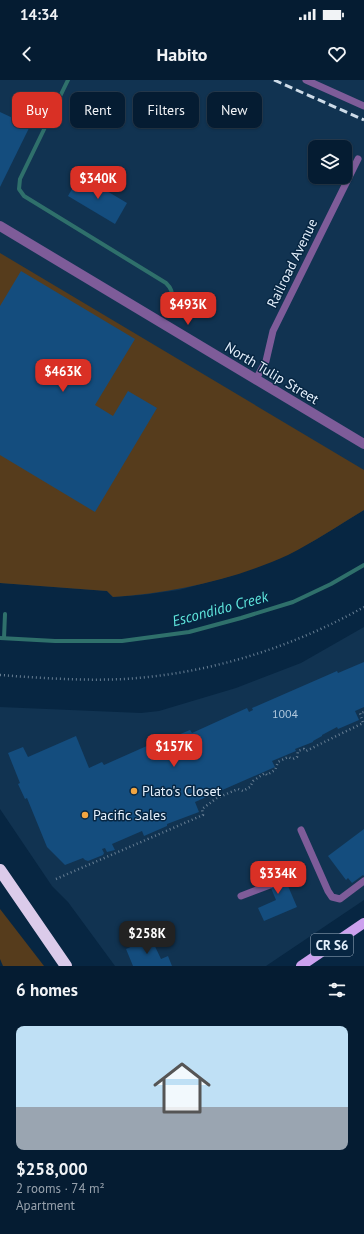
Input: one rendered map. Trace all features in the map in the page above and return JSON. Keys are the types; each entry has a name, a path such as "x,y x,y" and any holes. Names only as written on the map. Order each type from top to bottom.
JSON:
{"highway":[{"path":"0,870 66,966"}],"main road":[{"name":"CR S6","path":"301,966 364,923"}],"street":[{"name":"North Tulip Street","path":"0,226 364,444"}],"lane":[{"path":"306,80 364,106"},
{"name":"Railroad Avenue","path":"256,379 266,361 273,331 358,160"},
{"path":"301,830 332,898 340,899 364,881"},
{"path":"284,878 299,872"},
{"path":"241,896 270,885"}],"path":[{"path":"0,675 105,679 164,675 201,669 263,652 339,622 364,607"},
{"path":"56,879 203,815 202,809 217,798 238,789 243,791 250,787 252,781 265,773 267,775 275,770 278,762 288,757 293,759 297,756 298,751 304,749 306,751 363,723 360,713 364,712"}],"shaded area":[{"path":"0,80 364,80 364,510 317,539 287,555 231,576 179,590 142,595 113,597 107,591 0,583"},
{"path":"0,253 364,470 364,510 288,555 246,572 180,589 113,597 107,591 0,583"},
{"path":"364,627 364,900 266,966 115,966 68,902 52,886 0,809 0,707 141,713 159,711 236,688 301,663"},
{"path":"0,909 44,966 3,966 0,959"}],"building":[{"path":"0,112 12,118 12,128 29,128 0,187"},
{"path":"80,175 127,203 115,224 68,196"},
{"path":"21,271 135,339 95,405 113,416 128,391 157,408 95,512 0,455 0,306"},
{"path":"364,662 364,707 355,711 359,720 338,729 337,727 313,742 295,749 296,751 272,761 275,767 195,802 199,812 167,824 167,826 144,836 142,831 112,844 115,850 107,852 105,848 102,849 104,853 103,855 88,861 83,858 65,865 47,847 27,798 25,799 18,784 20,783 8,753 23,747 28,757 76,736 89,768 102,762 104,765 167,737 169,742 179,738 178,735 190,730 192,733 247,708 249,712 253,710 252,708 337,671 338,673"},
{"path":"364,829 364,876 363,875 352,883 348,878 346,880 328,856"},
{"path":"279,865 297,907 264,921 258,908 276,900 264,871"},
{"path":"151,938 161,959 168,956 172,966 133,966 126,949"}],"waterway":[{"path":"68,80 20,179 19,189 24,196 166,283 171,290 171,299"},
{"name":"Escondido Creek","path":"0,638 55,641 122,641 189,632 293,602 331,584 364,565"},
{"path":"4,638 5,614"}],"railway":[{"path":"274,80 364,120"}],"place":[{"name":"Plato's Closet","path":"134,791"},
{"name":"Pacific Sales","path":"85,815"}]}
